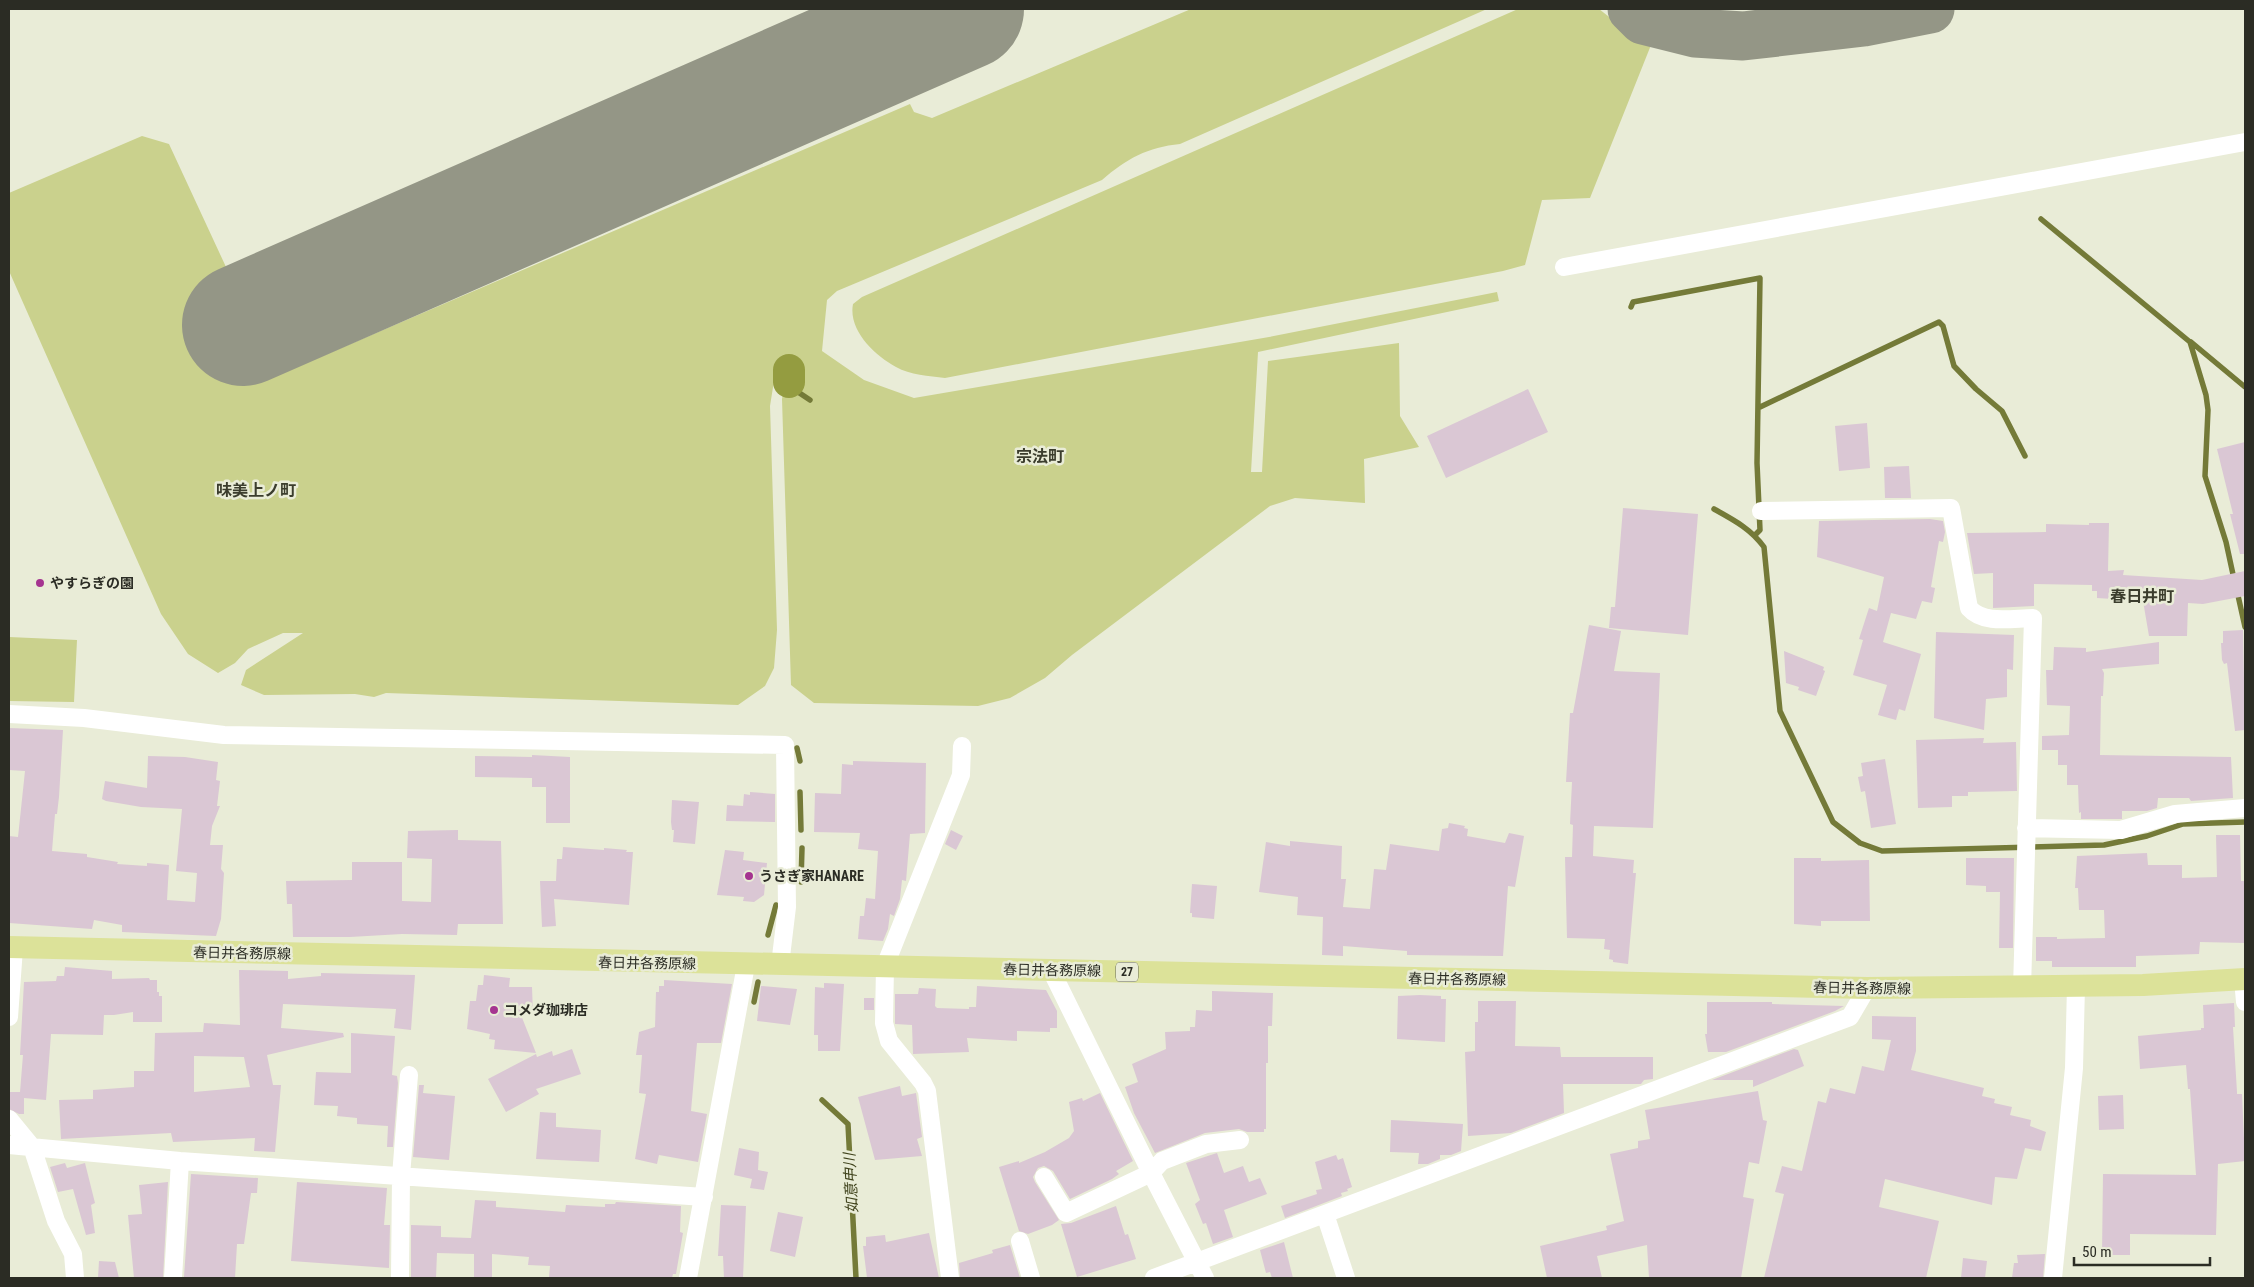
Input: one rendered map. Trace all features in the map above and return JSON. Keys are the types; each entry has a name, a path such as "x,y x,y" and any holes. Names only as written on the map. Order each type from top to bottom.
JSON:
{"main road":[{"name":"春日井各務原線","path":"11,947 746,965 885,966 1867,988 2022,988 2244,979"}],"street":[{"path":"1564,267 2245,142"},
{"path":"1761,511 1952,508 1969,608 1985,619 2033,618 2022,988"},
{"path":"9,714 84,718 224,735 785,745 787,907 780,965"},
{"path":"950,1278 927,1091 923,1083 889,1041 884,1023 885,966 961,775 962,746"},
{"path":"2026,828 2120,830 2175,814 2245,808"},
{"path":"9,1017 11,947"},
{"path":"688,1278 746,965"},
{"path":"1051,970 1205,1278"},
{"path":"2244,979 2245,1002"},
{"path":"2053,1278 2073,1077 2076,986"},
{"path":"1154,1278 1850,1017 1867,988"},
{"path":"400,1278 401,1176 409,1075"},
{"path":"9,1119 32,1148 56,1221 73,1254 75,1278"},
{"path":"1044,1177 1066,1213 1151,1173 1162,1161 1206,1144 1240,1140"},
{"path":"9,1145 180,1161 704,1197"},
{"path":"173,1278 180,1161"},
{"path":"1325,1214 1346,1278"},
{"path":"1020,1241 1031,1278"}],"green space":[{"path":"1191,9 1487,9 1180,144 1158,148 1138,155 1102,180 837,291 827,300 822,351 864,380 914,398 1269,337 1497,292 1499,301 1258,352 1251,472 1262,472 1268,361 1399,343 1400,416 1419,447 1364,459 1365,503 1295,498 1270,506 1072,655 1045,678 1010,698 978,706 814,703 791,685 782,399 785,384 774,381 770,406 777,630 774,668 765,686 738,705 386,693 374,697 355,694 264,695 241,685 246,670 303,633 283,633 248,649 235,663 218,673 188,654 161,614 9,271 9,193 142,136 169,144 226,267 220,271 264,381 910,104 914,112 932,118"},
{"path":"1518,9 1599,9 1651,45 1590,198 1542,200 1525,265 1503,271 945,378 901,370 871,349 859,332 853,314 853,304 862,297"},
{"path":"9,637 77,640 74,702 9,701"}],"building":[{"path":"1528,389 1548,432 1446,478 1427,436"},
{"path":"1867,423 1870,468 1839,471 1835,426"},
{"path":"2245,442 2245,554 2240,554 2230,514 2233,514 2217,449"},
{"path":"1909,466 1911,498 1885,498 1884,467"},
{"path":"1623,508 1698,514 1688,635 1609,628 1611,607 1615,607"},
{"path":"1930,519 1943,521 1945,532 1943,542 1939,541 1931,587 1935,588 1932,603 1922,601 1916,619 1891,613 1883,642 1921,654 1905,711 1899,709 1896,720 1878,715 1887,685 1853,675 1863,640 1859,639 1869,608 1877,611 1884,577 1817,557 1819,521"},
{"path":"2089,523 2109,523 2108,571 2124,570 2123,575 2202,580 2245,571 2245,596 2203,604 2188,603 2187,636 2149,636 2143,601 2097,598 2097,591 2092,591 2092,585 2034,584 2034,606 1993,608 1993,573 1974,574 1967,533 2046,532 2046,524 2089,525"},
{"path":"1589,625 1621,631 1614,671 1660,673 1653,828 1594,826 1593,856 1634,860 1633,873 1636,873 1628,964 1613,962 1613,960 1609,959 1610,950 1604,949 1605,939 1567,938 1565,857 1572,857 1573,825 1570,824 1572,782 1566,782 1570,713 1573,713"},
{"path":"2243,630 2245,730 2235,731 2227,663 2224,664 2222,660 2221,643 2223,643 2223,631"},
{"path":"1936,632 2014,635 2013,670 2007,669 2007,697 1986,699 1984,730 1934,718"},
{"path":"2159,642 2159,664 2102,669 2104,673 2103,696 2101,696 2100,755 2231,757 2233,798 2191,801 2189,798 2158,798 2157,808 2147,811 2122,811 2122,819 2081,819 2078,785 2067,785 2067,765 2058,765 2058,750 2042,750 2042,736 2069,735 2070,706 2047,705 2046,670 2053,670 2054,647 2086,648 2086,652"},
{"path":"1784,651 1824,667 1823,670 1825,671 1816,696 1798,690 1799,687 1786,683"},
{"path":"9,728 63,730 59,797 57,814 55,814 52,851 87,854 87,857 118,862 117,864 147,866 147,863 169,865 167,900 195,902 197,873 176,871 182,809 141,807 106,801 102,799 105,781 147,788 148,756 185,757 218,762 216,780 220,781 217,806 220,806 212,826 210,845 223,845 221,869 224,873 221,919 216,936 122,932 122,925 94,920 92,929 9,923 9,836 18,837 25,771 9,770"},
{"path":"1984,738 1983,743 2016,742 2017,791 1968,792 1968,796 1952,796 1952,807 1918,808 1916,740"},
{"path":"532,755 570,757 570,823 546,823 546,787 532,787 532,778 475,777 475,756 532,757"},
{"path":"1885,759 1896,824 1871,828 1865,791 1861,792 1858,777 1863,776 1861,763"},
{"path":"853,761 926,763 925,833 910,834 906,881 902,880 900,899 894,916 890,914 888,929 883,941 858,939 860,916 864,916 866,898 875,899 878,851 858,849 860,833 814,832 815,793 841,794 842,764 853,765"},
{"path":"750,792 775,794 775,822 726,821 727,805 743,806 744,794 750,795"},
{"path":"672,800 699,802 695,844 673,842 674,830 672,830 671,822"},
{"path":"1449,823 1465,826 1464,828 1468,829 1467,836 1505,843 1509,833 1524,836 1515,887 1508,886 1503,956 1407,955 1407,951 1343,946 1343,956 1322,955 1323,917 1297,915 1298,897 1259,892 1266,842 1290,846 1290,841 1342,846 1341,879 1346,879 1343,907 1370,909 1374,869 1386,870 1390,844 1439,851 1442,829 1448,828"},
{"path":"458,830 458,840 501,841 503,924 458,924 457,935 402,934 350,937 293,937 292,904 287,904 286,881 352,880 352,862 402,862 402,901 431,902 432,859 407,858 408,831"},
{"path":"951,830 963,836 956,850 945,844"},
{"path":"2216,835 2240,835 2241,881 2245,881 2245,943 2200,942 2199,954 2136,956 2136,967 2052,967 2052,961 2036,961 2036,937 2057,937 2057,939 2105,938 2104,910 2079,910 2078,888 2075,888 2077,856 2147,853 2148,865 2182,865 2182,878 2217,877"},
{"path":"563,847 604,850 604,848 633,852 629,905 554,899 556,926 542,927 540,881 556,881 557,859 562,859"},
{"path":"725,850 744,852 743,860 767,863 764,895 754,902 743,901 744,897 717,895"},
{"path":"1794,858 1821,858 1821,861 1869,860 1870,921 1821,921 1821,926 1794,924"},
{"path":"1966,858 2014,858 2013,948 1999,948 2000,892 1986,892 1986,886 1966,885"},
{"path":"1192,884 1217,886 1214,919 1192,917 1192,913 1190,913"},
{"path":"65,967 112,971 112,979 149,978 150,980 157,980 157,992 159,992 159,996 162,996 162,1022 133,1022 133,1012 104,1015 103,1035 51,1034 46,1100 24,1098 24,1114 19,1114 9,1109 9,1092 20,1092 23,1055 20,1055 24,982 56,981 57,976 64,976"},
{"path":"239,970 288,971 288,979 321,976 321,973 415,975 411,1030 394,1028 396,1009 283,1004 281,1028 343,1033 344,1037 267,1055 273,1085 281,1085 275,1152 254,1151 255,1138 173,1142 171,1133 61,1139 59,1100 93,1099 93,1090 134,1087 134,1071 154,1071 155,1033 203,1032 204,1023 240,1025","holes":["194,1056 244,1057 250,1087 194,1092"]},
{"path":"484,975 510,978 509,987 532,987 533,1014 521,1015 536,1053 494,1049 495,1040 489,1039 490,1034 467,1029 470,1001 476,1001 478,985 483,985"},
{"path":"664,980 732,984 721,1043 697,1043 691,1111 707,1114 698,1162 659,1155 657,1164 635,1159 646,1094 639,1093 642,1055 636,1055 639,1032 655,1027 656,992 659,992 659,986 664,986"},
{"path":"824,983 844,984 840,1051 818,1051 818,1035 814,1035 815,987 824,988"},
{"path":"761,986 797,989 790,1025 757,1021"},
{"path":"977,986 1046,990 1057,1011 1057,1028 1050,1028 1050,1032 1017,1031 1017,1041 967,1038 969,1052 913,1054 912,1025 895,1024 895,994 918,994 919,988 936,989 935,1006 937,1008 969,1009 969,1007 976,1007"},
{"path":"1212,991 1273,993 1272,1026 1268,1026 1268,1063 1266,1063 1266,1129 1264,1129 1264,1132 1247,1132 1239,1129 1205,1133 1155,1153 1134,1113 1125,1087 1138,1082 1132,1064 1166,1049 1165,1032 1190,1031 1190,1027 1195,1027 1196,1010 1212,1011"},
{"path":"1398,996 1441,996 1441,999 1446,999 1445,1042 1397,1039"},
{"path":"864,998 874,998 874,1010 864,1010"},
{"path":"1478,1001 1516,1001 1515,1046 1560,1047 1561,1057 1653,1057 1653,1079 1644,1080 1641,1084 1563,1084 1564,1113 1511,1133 1468,1136 1465,1052 1475,1051 1475,1022 1478,1022"},
{"path":"1707,1002 1772,1002 1772,1004 1844,1006 1726,1052 1708,1052 1705,1034 1707,1034"},
{"path":"2234,1003 2235,1027 2233,1027 2237,1094 2242,1094 2245,1161 2218,1164 2216,1235 2130,1234 2130,1255 2102,1255 2103,1174 2196,1175 2190,1089 2188,1089 2186,1065 2140,1069 2138,1036 2201,1030 2201,1028 2204,1028 2203,1005"},
{"path":"1872,1016 1916,1017 1916,1051 1911,1070 1984,1088 1982,1096 1995,1099 1994,1103 2012,1107 2010,1115 2031,1120 2030,1126 2046,1132 2041,1151 2025,1148 2017,1179 1995,1177 1992,1205 1885,1179 1879,1207 1939,1221 1926,1278 1764,1278 1784,1194 1775,1192 1782,1166 1802,1171 1818,1101 1826,1103 1830,1088 1855,1094 1862,1066 1884,1071 1891,1040 1872,1039"},
{"path":"351,1033 395,1036 392,1075 397,1076 398,1083 393,1147 387,1147 388,1126 357,1124 357,1118 337,1116 338,1106 314,1105 316,1072 351,1073"},
{"path":"572,1049 581,1074 536,1089 539,1094 506,1112 488,1079 536,1054 537,1057 552,1051 553,1056"},
{"path":"1794,1049 1798,1050 1804,1066 1753,1087 1753,1080 1712,1080"},
{"path":"419,1085 424,1085 423,1093 455,1096 449,1160 413,1157"},
{"path":"900,1086 902,1096 916,1093 922,1137 917,1139 922,1156 875,1160 858,1097"},
{"path":"1758,1091 1763,1120 1767,1121 1759,1164 1749,1162 1743,1197 1754,1199 1741,1278 1649,1278 1647,1245 1597,1256 1602,1278 1547,1278 1540,1246 1607,1230 1606,1226 1624,1221 1610,1154 1638,1148 1638,1141 1650,1139 1645,1110"},
{"path":"1100,1093 1133,1161 1116,1171 1119,1174 1112,1179 1070,1199 1053,1171 1044,1166 1038,1168 1033,1177 1035,1182 1059,1220 1052,1225 1028,1234 1019,1231 999,1167 1019,1161 1019,1163 1045,1152 1069,1138 1074,1131 1069,1102 1082,1098 1083,1101"},
{"path":"2123,1095 2124,1129 2099,1130 2098,1096"},
{"path":"540,1112 556,1113 556,1127 601,1130 599,1162 536,1159"},
{"path":"1391,1120 1463,1124 1461,1151 1451,1155 1440,1155 1440,1159 1428,1164 1418,1164 1419,1153 1390,1152"},
{"path":"739,1148 759,1152 758,1170 768,1172 764,1190 750,1188 752,1179 734,1175"},
{"path":"1217,1153 1224,1173 1243,1166 1249,1182 1260,1178 1267,1194 1224,1210 1233,1237 1213,1244 1206,1223 1203,1224 1195,1204 1200,1200 1186,1163"},
{"path":"1336,1155 1338,1160 1343,1158 1352,1187 1347,1189 1348,1191 1341,1193 1342,1196 1285,1218 1281,1206 1317,1194 1316,1190 1322,1189 1315,1162"},
{"path":"65,1163 67,1168 85,1163 95,1203 91,1205 95,1233 86,1235 73,1189 58,1192 50,1167"},
{"path":"191,1174 258,1178 257,1193 251,1193 244,1244 237,1244 235,1278 184,1277"},
{"path":"168,1182 163,1278 134,1278 128,1215 142,1214 139,1185"},
{"path":"297,1182 387,1188 384,1225 390,1225 389,1268 291,1261"},
{"path":"475,1200 496,1201 496,1207 565,1212 566,1205 605,1207 605,1204 615,1204 616,1202 681,1206 680,1232 683,1233 676,1274 673,1274 672,1278 552,1278 549,1277 550,1266 528,1265 529,1257 492,1254 492,1278 474,1278 474,1254 437,1253 436,1278 411,1278 411,1225 441,1226 441,1237 471,1238"},
{"path":"721,1205 746,1206 743,1278 724,1278 723,1256 718,1256"},
{"path":"1116,1206 1125,1235 1128,1234 1136,1259 1077,1277 1061,1224 1071,1223"},
{"path":"778,1212 803,1217 795,1257 770,1251"},
{"path":"929,1233 939,1278 867,1278 863,1246 866,1246 866,1237 885,1235 886,1242"},
{"path":"1284,1242 1293,1278 1272,1278 1270,1272 1266,1273 1260,1250"},
{"path":"1010,1245 1020,1278 960,1278 959,1263 993,1253 992,1250"},
{"path":"2045,1254 2043,1278 2012,1278 2014,1263 2018,1263 2017,1255"},
{"path":"1963,1258 1987,1261 1985,1278 1961,1278"},
{"path":"99,1261 115,1262 119,1278 98,1278"}],"waterway":[{"path":"2041,219 2190,342 2206,395 2208,410 2205,476 2226,542 2234,579"},
{"path":"1631,307 1633,302 1760,278 1757,463 1760,530 1755,535"},
{"path":"1758,408 1939,322 1943,326 1954,366 1976,389 2002,411 2025,456"},
{"path":"2191,342 2245,387"},
{"name":"如意申川","path":"789,370 789,382"},
{"path":"789,382 798,392 810,400"},
{"name":"如意申川","path":"786,394 789,382"},
{"path":"1714,509 1748,530 1764,547 1780,711 1833,822 1860,843 1882,851 2104,845 2147,836 2183,824 2245,822"},
{"path":"2237,591 2245,627"},
{"name":"如意申川","path":"797,748 800,761"},
{"name":"如意申川","path":"800,792 801,830"},
{"name":"如意申川","path":"801,882 802,848"},
{"name":"如意申川","path":"768,935 776,905"},
{"name":"如意申川","path":"754,1002 758,982"},
{"name":"如意申川","path":"822,1100 848,1124 856,1278"}],"taxiway":[{"path":"1632,9 1643,20 1695,33 1743,36 1864,22 1930,9"}],"runway":[{"path":"243,325 963,9"}],"place":[{"name":"やすらぎの園","path":"40,583"},
{"name":"うさぎ家HANARE","path":"749,876"},
{"name":"コメダ珈琲店","path":"494,1010"}],"district":[{"name":"宗法町","path":"1040,456"},
{"name":"味美上ノ町","path":"256,490"},
{"name":"春日井町","path":"2142,596"}]}
